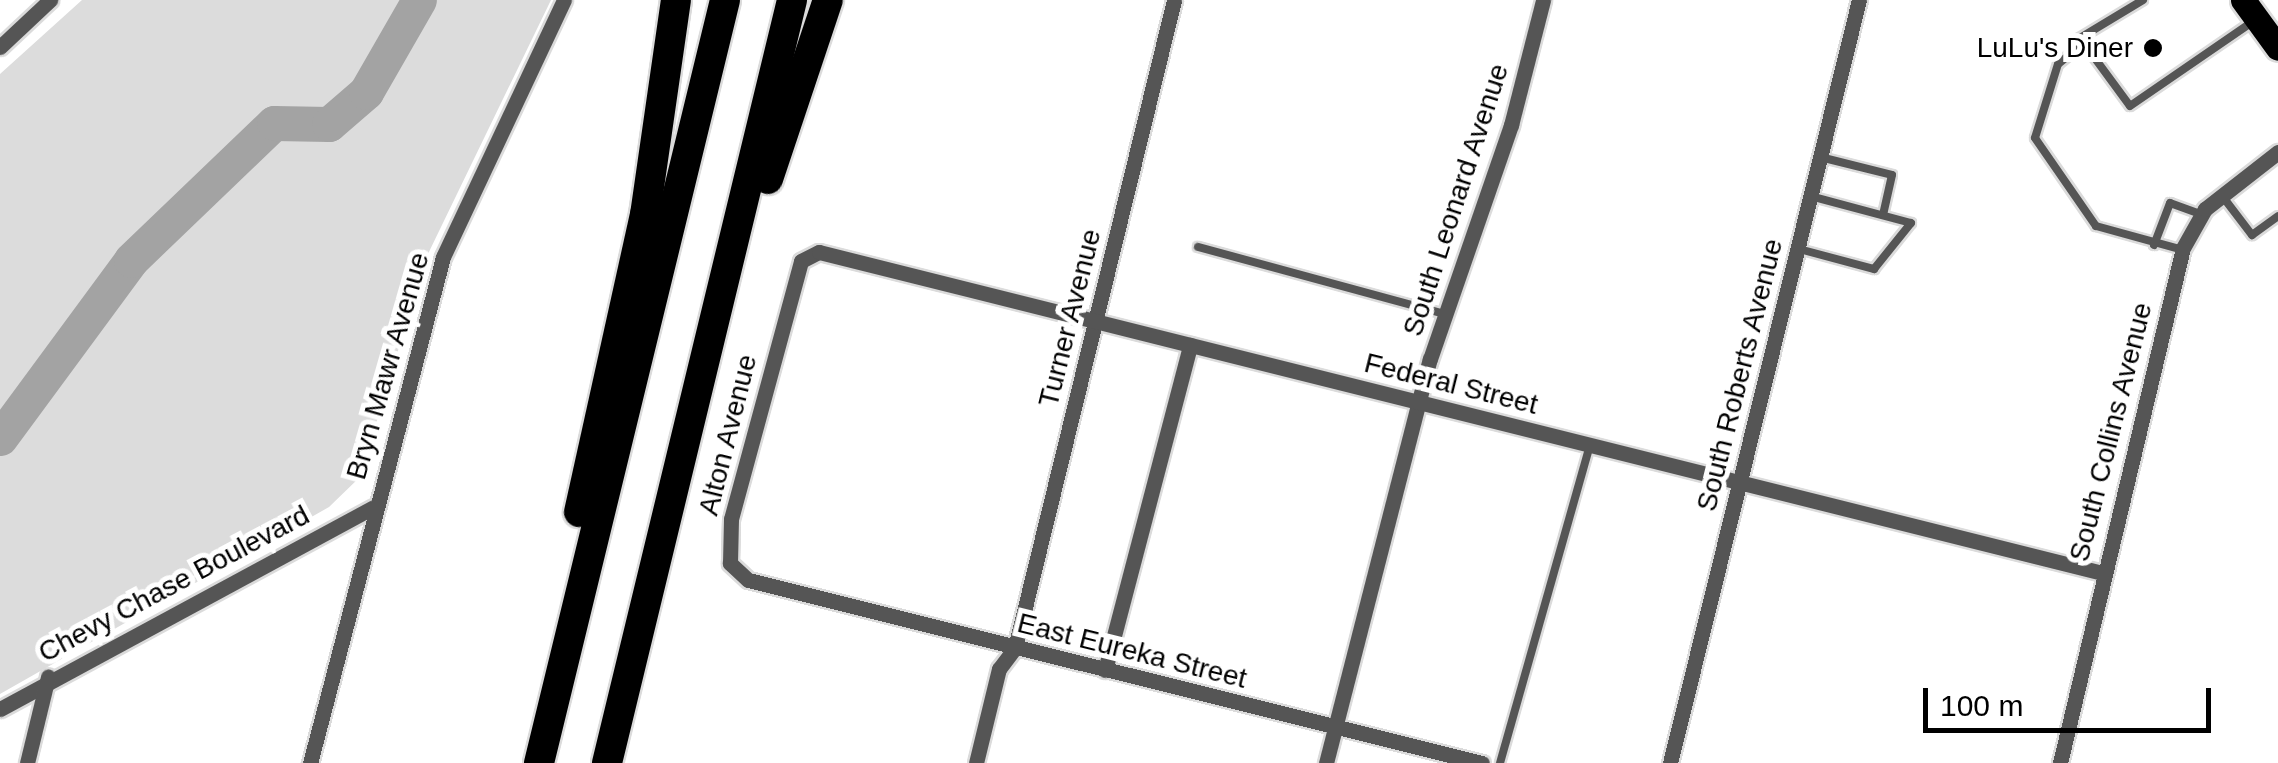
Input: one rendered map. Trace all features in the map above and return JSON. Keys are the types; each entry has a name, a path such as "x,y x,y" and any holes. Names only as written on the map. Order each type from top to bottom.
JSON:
{"highway":[{"path":"523,763 645,216 676,0"},
{"path":"539,763 724,0"},
{"path":"606,763 792,0"},
{"path":"629,671 665,586 757,216 828,0"}],"main road":[{"path":"2250,9 2278,48"}],"street":[{"path":"0,47 50,0"},
{"name":"Bryn Mawr Avenue","path":"310,763 372,507 444,257 564,0"},
{"name":"Turner Avenue","path":"976,763 1000,669 1015,648 1174,0"},
{"name":"South Leonard Avenue","path":"1326,763 1444,314 1511,124 1542,0"},
{"name":"South Roberts Avenue","path":"1670,763 1859,0"},
{"name":"South Collins Avenue","path":"2060,763 2183,250 2201,214 2278,152"},
{"name":"Federal Street","path":"796,272 819,252 2103,573"},
{"name":"Alton Avenue","path":"770,588 738,573 728,542 796,272"},
{"path":"1105,670 1190,345"},
{"name":"Chevy Chase Boulevard","path":"0,708 48,678 372,507"},
{"name":"East Eureka Street","path":"770,588 1482,763"},
{"path":"28,763 48,678"}],"lane":[{"path":"2143,0 2080,38 2130,106 2250,9"},
{"path":"2084,44 2058,64 2035,138 2096,226 2183,250"},
{"path":"1820,157 1892,175 1883,215"},
{"path":"1797,248 1874,269 1911,223 1810,196"},
{"path":"2222,196 2252,236 2278,216"},
{"path":"2154,245 2170,204 2201,214"},
{"path":"1198,247 1444,314"},
{"path":"1500,763 1590,445"}],"shaded area":[{"path":"82,0 551,0 426,258 360,477 329,507 0,694 0,74"}],"waterway":[{"path":"0,438 131,260 274,123 329,124 366,92 419,0"}],"place":[{"name":"LuLu's Diner","path":"2153,48"}]}
